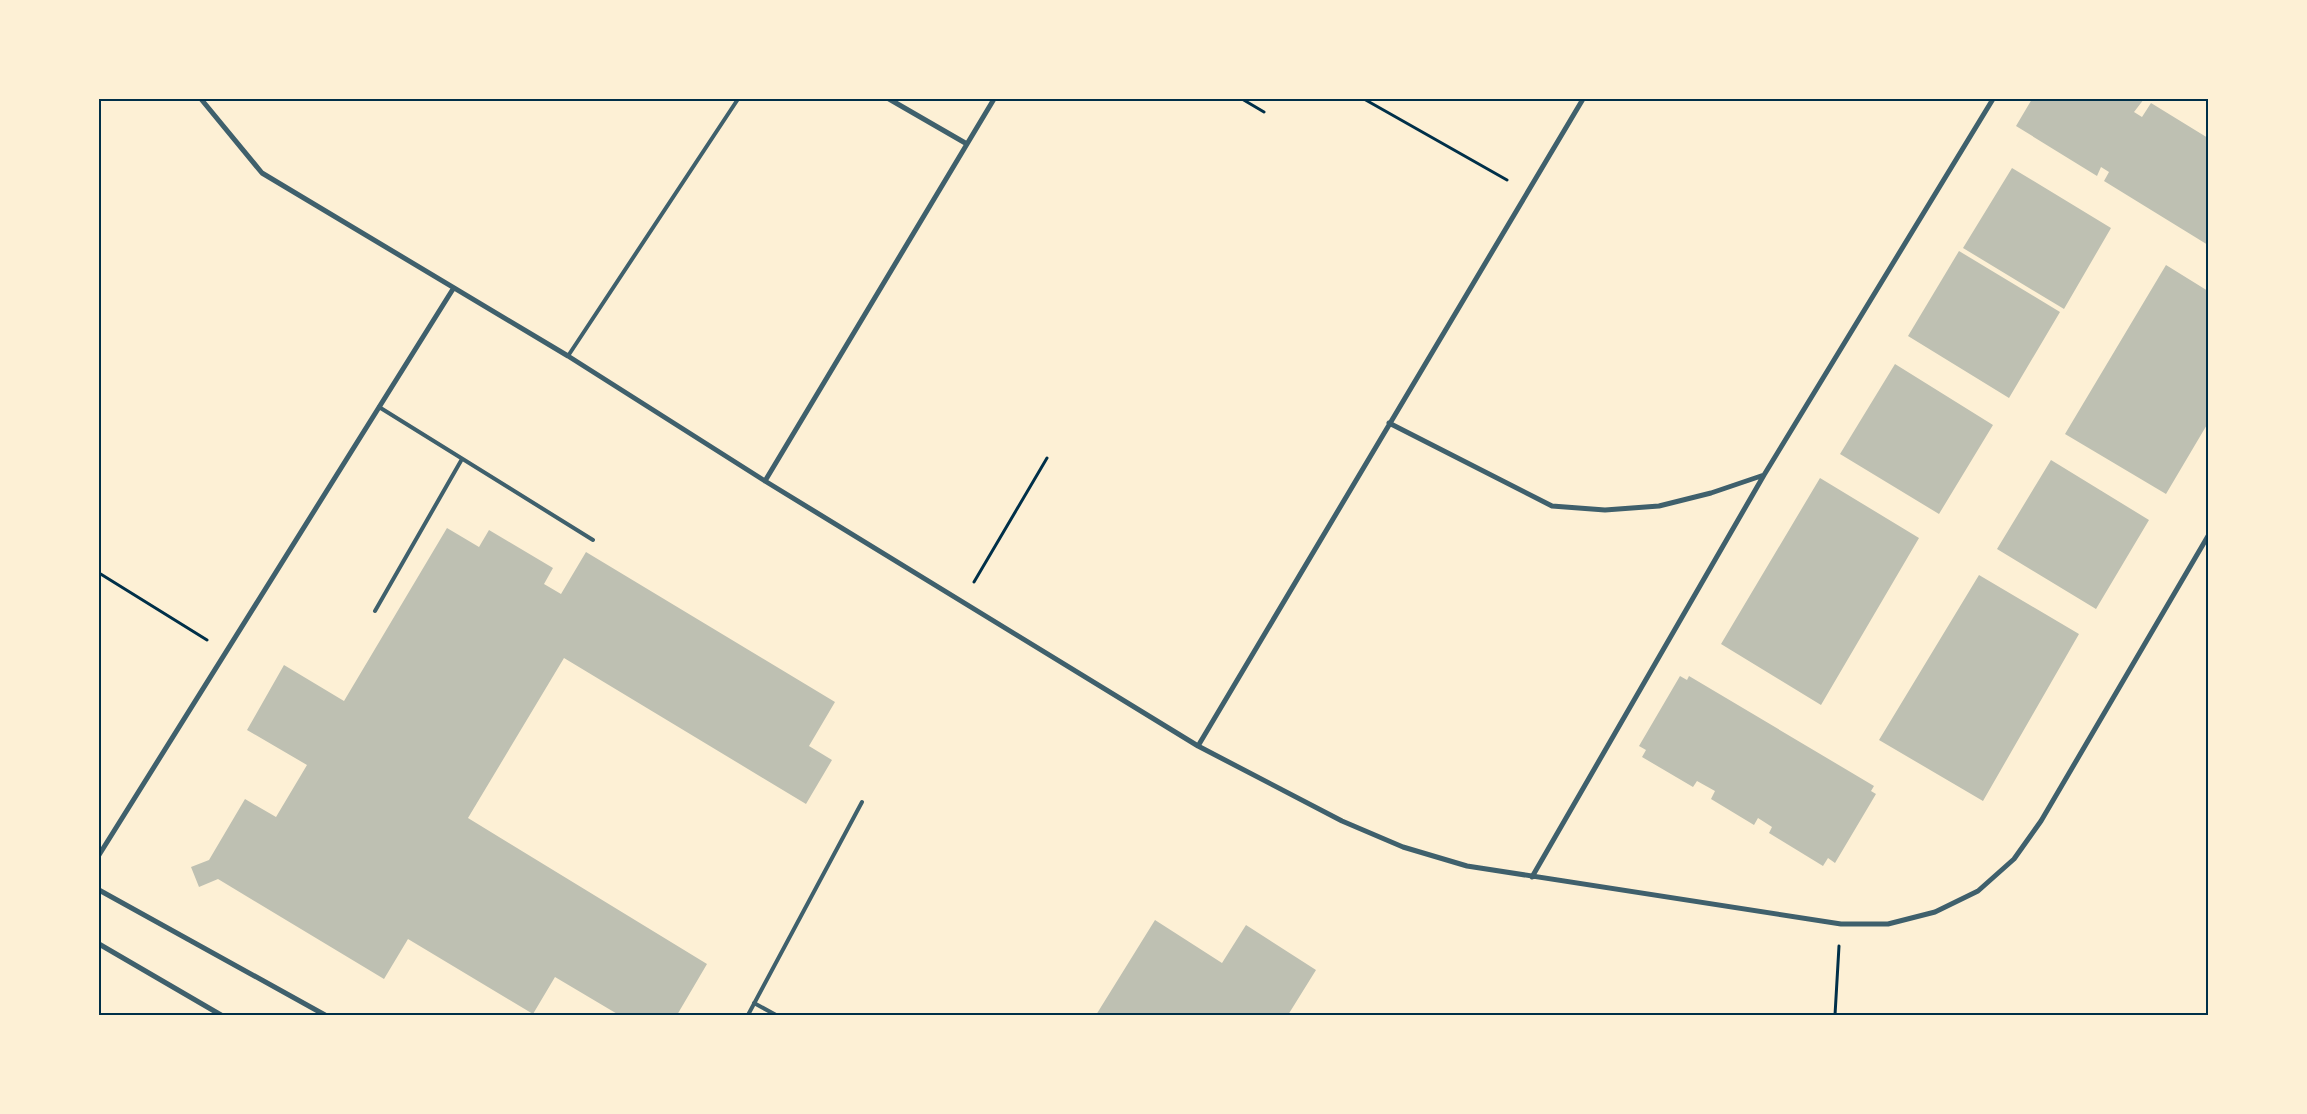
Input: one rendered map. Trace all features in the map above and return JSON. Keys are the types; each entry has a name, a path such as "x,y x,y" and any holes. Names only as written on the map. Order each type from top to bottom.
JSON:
{"street":[{"path":"201,99 262,173 453,289 568,356 765,481 1198,746 1342,821 1403,847 1467,866 1841,924 1888,924 1935,912 1978,891 2014,860 2041,821 2208,536"},
{"path":"889,99 967,144"},
{"path":"765,481 994,99"},
{"path":"1198,746 1388,423 1583,99"},
{"path":"1532,877 1764,474 1993,99"},
{"path":"99,855 453,289"},
{"path":"1388,423 1552,506 1605,510 1659,506 1711,493 1764,474"},
{"path":"99,890 325,1015"},
{"path":"99,944 221,1015"}],"lane":[{"path":"568,356 738,99"},
{"path":"379,407 592,540"},
{"path":"375,611 462,459"},
{"path":"748,1015 862,802"},
{"path":"754,1003 776,1015"}],"path":[{"path":"1242,99 1264,112"},
{"path":"1364,99 1527,192"},
{"path":"962,602 1048,458"},
{"path":"99,573 226,652"},
{"path":"1835,1015 1841,924"}],"building":[{"path":"2032,99 2144,99 2134,112 2142,117 2151,103 2208,138 2208,245 2104,181 2109,172 2101,167 2097,176 2016,126"},
{"path":"2012,168 2111,228 2064,309 1963,248"},
{"path":"1959,251 2060,312 2009,398 1908,336"},
{"path":"2166,265 2208,291 2208,423 2166,494 2065,434"},
{"path":"1895,364 1993,425 1939,514 1840,454"},
{"path":"2051,460 2149,520 2096,609 1997,549"},
{"path":"1820,478 1919,538 1821,705 1721,644"},
{"path":"447,528 479,547 489,530 553,568 544,584 561,594 586,552 835,702 809,746 832,760 806,804 564,658 468,818 707,964 677,1015 619,1015 555,977 533,1014 408,939 384,979 218,879 199,887 191,867 209,860 245,799 276,817 307,765 247,730 284,665 344,701"},
{"path":"1979,575 2079,634 1983,801 1879,740"},
{"path":"1680,676 1687,680 1689,676 1874,786 1871,791 1876,794 1835,863 1828,858 1823,866 1769,833 1772,827 1758,818 1754,825 1711,799 1715,791 1697,781 1693,787 1642,757 1646,750 1639,746"},
{"path":"1155,920 1222,963 1246,925 1316,970 1288,1015 1096,1015"}]}
